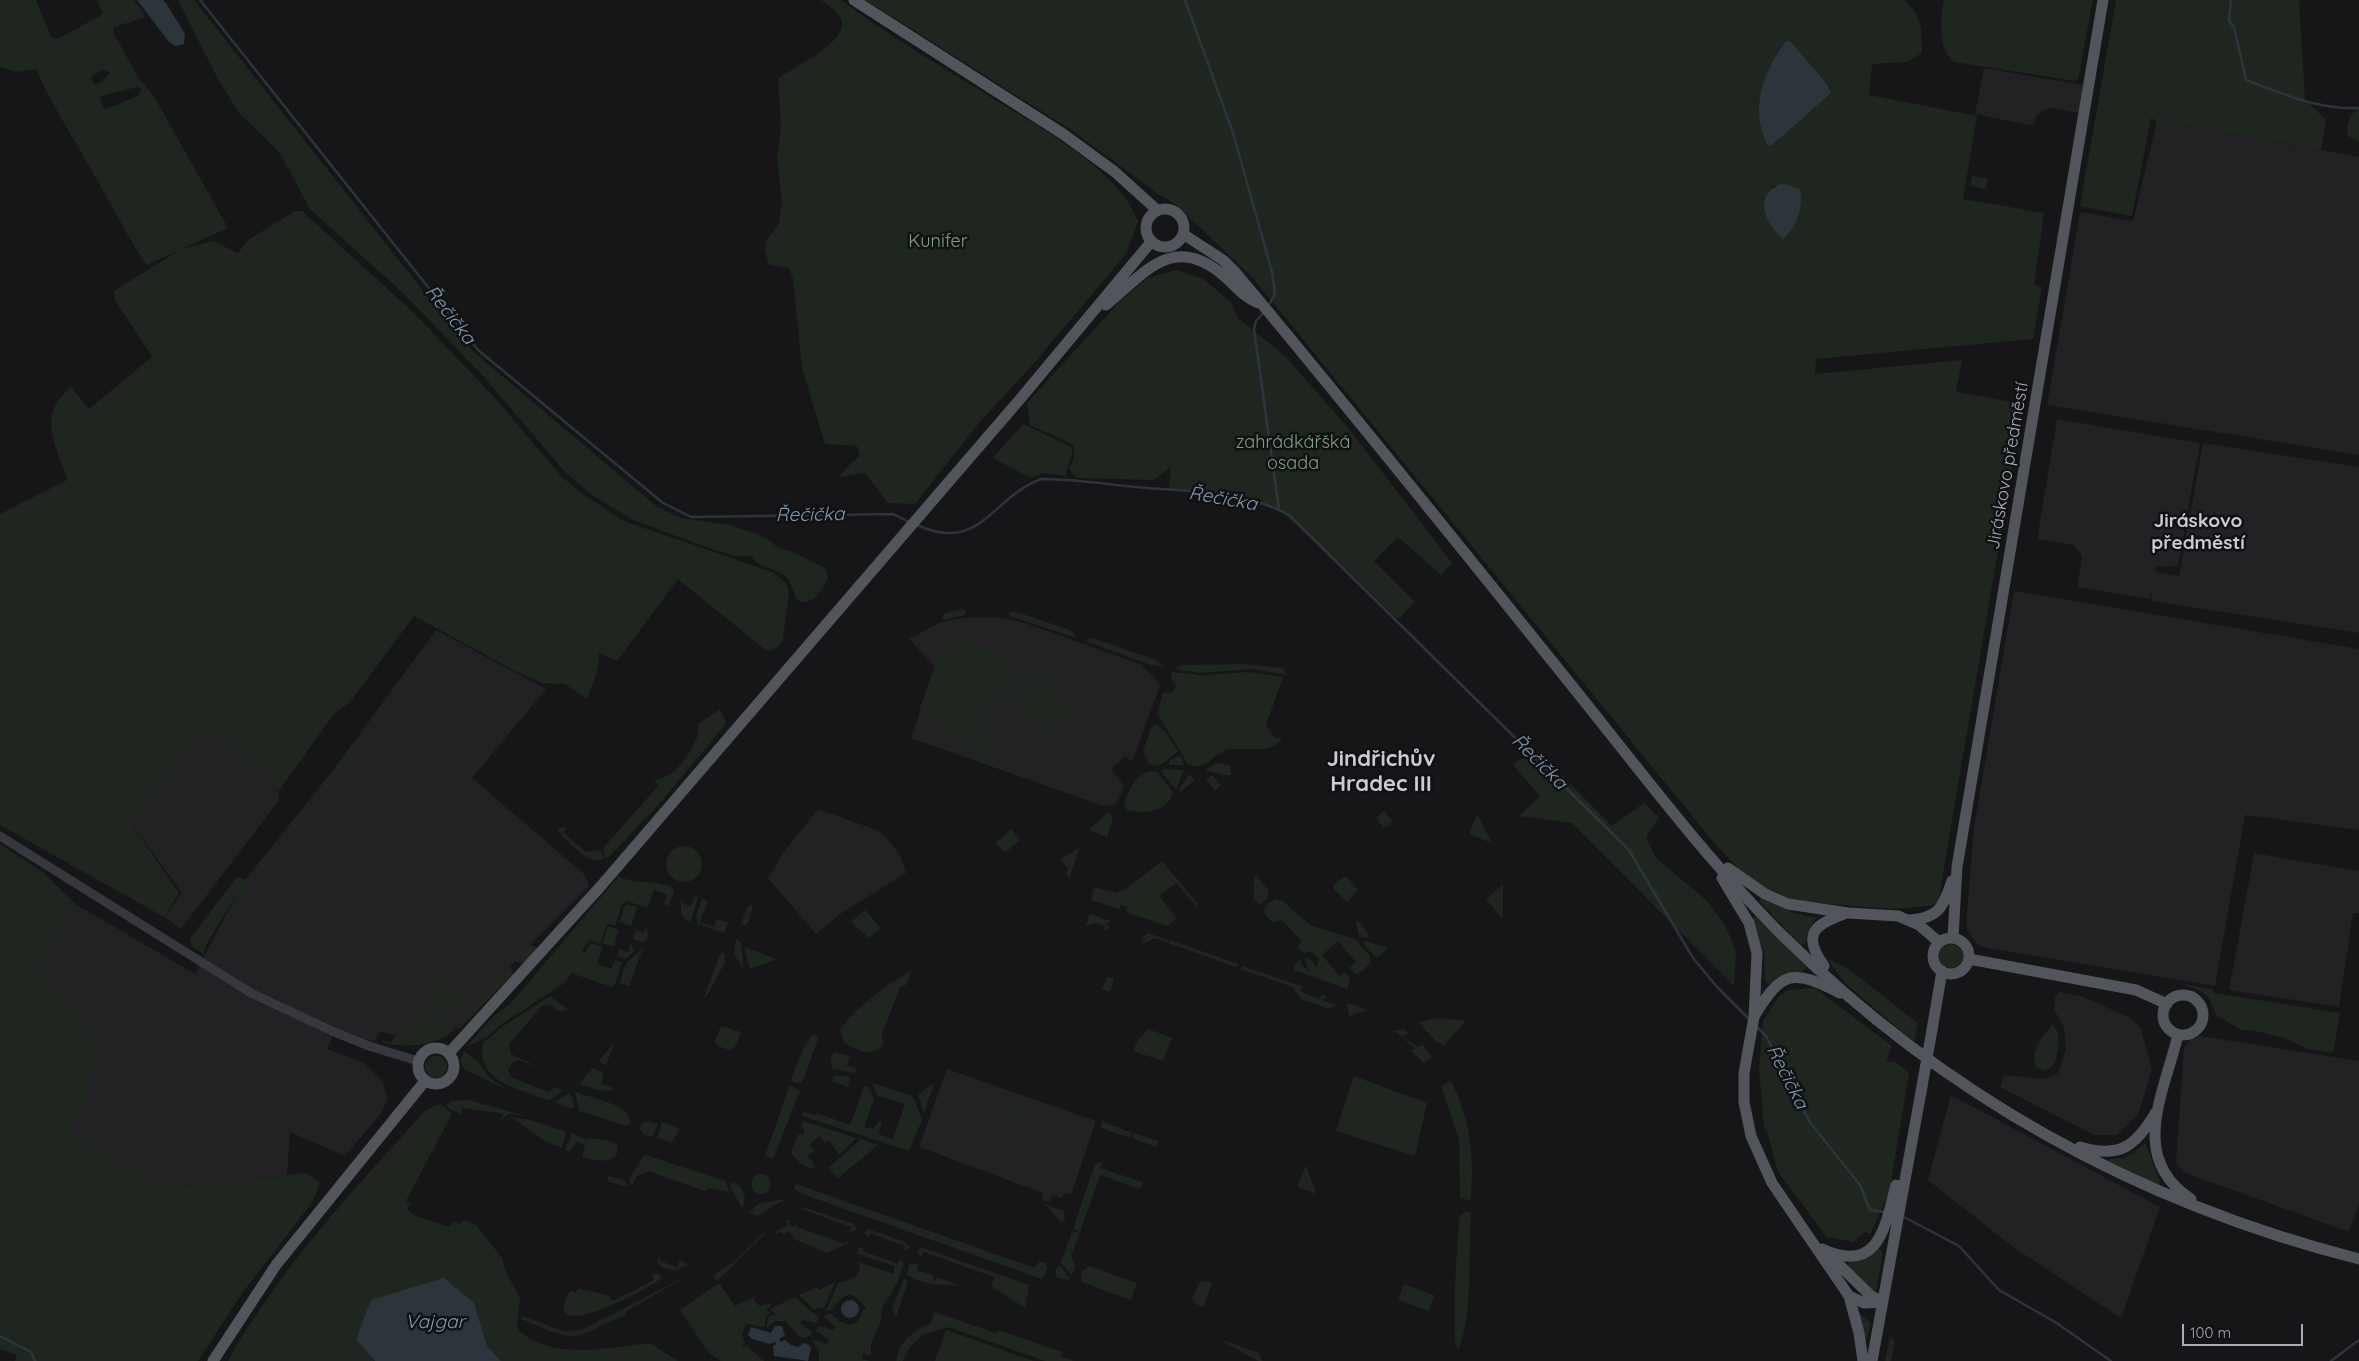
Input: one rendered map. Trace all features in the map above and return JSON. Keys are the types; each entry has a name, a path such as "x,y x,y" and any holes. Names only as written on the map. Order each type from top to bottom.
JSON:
{"main road":[{"path":"854,0 1063,134 1115,172 1157,210"},
{"name":"Jiráskovo předměstí","path":"1953,938 1957,867 2104,0"},
{"path":"1168,208 1178,214 1184,223 1183,234 1177,243 1167,247 1151,242 1146,234 1145,224 1150,215 1157,210 1168,208"},
{"path":"1183,234 1223,260 1262,305 1709,854 1784,936 1852,999 1908,1046 1970,1090 2052,1138 2162,1192 2216,1214 2314,1247 2359,1259"},
{"path":"449,1053 600,887 1151,242"},
{"path":"1085,321 1146,269 1171,258 1194,259 1208,263 1224,275 1247,298 1262,305"},
{"path":"1709,854 1779,901 1798,907 1898,916 1910,920 1939,942"},
{"path":"1709,854 1738,901 1754,937 1758,963 1754,1017 1744,1073 1744,1102 1755,1148 1772,1183 1812,1238 1849,1296 1859,1333 1863,1361"},
{"path":"1910,920 1922,919 1937,912 1946,900 1957,867"},
{"path":"1836,984 1816,956 1813,949 1812,936 1821,924 1848,913"},
{"path":"1953,938 1964,943 1969,953 1969,959 1959,972 1948,973 1942,971 1934,960 1934,950 1939,942 1953,938"},
{"path":"1969,959 2136,990 2166,1004"},
{"path":"1872,1361 1942,971"},
{"path":"1754,1017 1772,989 1790,978 1803,978 1820,982 1852,999"},
{"path":"2183,995 2195,1000 2202,1010 2203,1016 2198,1028 2188,1035 2178,1035 2170,1031 2163,1015 2166,1004 2171,999 2183,995"},
{"path":"2178,1035 2158,1108 2154,1139 2161,1170 2180,1192 2216,1214"},
{"path":"439,1048 449,1053 454,1064 454,1070 449,1080 435,1085 425,1081 419,1074 418,1061 429,1049 439,1048"},
{"path":"213,1361 276,1265 425,1081"},
{"path":"2052,1138 2094,1151 2120,1150 2138,1138 2158,1108"},
{"path":"1822,1249 1838,1255 1858,1256 1867,1252 1876,1244 1886,1226 1914,1126"},
{"path":"1812,1238 1870,1296 1882,1302"},
{"path":"1849,1296 1864,1303 1882,1302"}],"street":[{"path":"0,836 251,993 332,1031 369,1046 418,1061"}],"shaded area":[{"path":"1984,68 2084,85 2079,113 2051,108 2043,111 2036,117 2034,126 1975,114"},
{"path":"2157,121 2359,157 2359,455 2047,405 2080,212 2133,221"},
{"path":"2057,419 2200,443 2178,566 2156,567 2155,572 2179,576 2203,443 2359,467 2359,633 2151,601 2153,582 2150,599 2077,587 2082,556 2074,545 2037,539"},
{"path":"2014,591 2359,649 2359,830 2245,815 2215,986 1988,948 1980,946 1973,939 1966,926 1974,827"},
{"path":"997,617 1022,622 1140,664 1155,678 1160,686 1133,759 1130,761 1126,756 1111,769 1124,786 1118,801 1114,804 1103,806 911,738 935,667 909,639 941,622 962,618"},
{"path":"436,630 546,689 472,778 584,874 589,886 530,945 453,1030 420,1041 380,1032 374,1042 336,1028 327,1049 364,1063 382,1081 388,1098 382,1112 345,1156 290,1132 287,1175 201,1185 154,1183 68,1130 85,1100 34,972 77,905 195,974 242,884 334,769"},
{"path":"204,725 269,776 278,792 279,800 181,929 164,917 182,893 130,822"},
{"path":"818,809 874,829 884,835 900,855 906,873 840,914 816,934 768,878 783,853"},
{"path":"2254,853 2359,871 2359,913 2353,913 2339,1007 2229,990"},
{"path":"2059,992 2084,997 2131,1018 2141,1029 2152,1070 2138,1115 2117,1135 2094,1135 2000,1087 2004,1075 2046,1079 2058,1073 2066,1049 2064,1026 2054,1010 2055,997"},
{"path":"2200,1036 2359,1061 2359,1205 2349,1232 2183,1172 2176,1162 2184,1048 2191,1039"},
{"path":"947,1069 1096,1121 1071,1195 1064,1193 1062,1198 1052,1195 1050,1202 1041,1200 1043,1193 919,1147"},
{"path":"1951,1095 2160,1207 2121,1318 2013,1247 1928,1180"}],"green space":[{"path":"0,0 36,0 51,37 57,39 100,16 103,12 96,0 134,0 143,12 144,18 114,27 113,32 138,77 155,98 228,228 182,249 213,241 238,253 248,240 295,211 302,211 415,314 495,398 561,476 581,493 624,521 772,572 786,583 789,591 783,639 779,646 770,651 763,648 678,579 617,661 599,653 598,668 588,697 585,698 565,684 542,683 517,672 414,616 350,702 333,715 278,792 269,776 204,725 130,822 179,893 164,917 0,825 0,514 67,480 54,441 51,420 53,410 58,401 70,386 89,409 152,357 115,300 114,291 178,251 146,265 56,109 36,69 15,72 0,67","holes":["104,69 110,73 100,83 94,85 91,77","138,87 142,90 138,96 104,110 100,96"]},
{"path":"178,0 194,0 461,339 482,359 656,506 681,518 729,525 763,536 780,549 790,551 825,568 828,579 818,595 811,600 801,602 796,598 787,578 763,566 751,556 736,556 714,550 633,520 592,495 565,472 485,378 403,293 310,209 280,153 239,113 218,79"},
{"name":"Kunifer","path":"821,0 841,0 935,63 1075,150 1113,184 1128,202 1138,221 1126,254 1035,362 979,423 915,504 888,503 865,473 840,477 846,468 860,456 857,446 825,444 802,368 793,279 789,268 769,264 765,250 766,241 779,223 782,202 777,157 781,128 778,79 827,47 840,31 842,23 834,10"},
{"path":"866,0 1904,0 1918,18 1921,30 1922,53 1907,62 1872,64 1869,95 1977,116 1963,199 2044,213 2034,285 2042,287 2033,339 1816,359 1815,374 1962,360 1956,392 2023,404 1938,903 1930,906 1892,909 1795,901 1765,888 1737,867 1716,845 1252,277 1175,204 1158,194 1073,131","holes":["1791,42 1830,90 1772,145 1768,145 1763,135 1764,80","1782,183 1801,205 1788,235 1783,239 1772,187"]},
{"path":"1944,0 2093,0 2078,79 2075,81 1954,62 1945,50 1943,42 1941,25"},
{"path":"2116,0 2299,0 2305,99 2326,120 2321,150 2157,121 2151,118 2132,216 2080,206"},
{"path":"2359,108 2359,142 2348,136 2347,128 2351,116"},
{"path":"1972,176 1988,179 1986,189 1970,186"},
{"name":"zahrádkářšká osada","path":"1176,270 1203,279 1231,302 1238,318 1285,356 1350,430 1452,563 1441,575 1398,537 1374,561 1415,602 1398,619 1332,555 1279,510 1243,496 1169,489 1171,467 1154,480 1076,478 1069,469 1074,458 1074,445 1030,425 1027,403 1120,301 1148,278"},
{"path":"1023,424 1072,447 1072,454 1065,476 1043,473 1031,478 993,458"},
{"path":"963,609 966,615 943,620 943,614"},
{"path":"1011,611 1073,631 1076,638 1009,616"},
{"path":"950,636 996,653 1018,680 949,739 920,708 944,640"},
{"path":"1093,638 1156,660 1164,667 1148,664 1085,641"},
{"path":"1241,664 1283,668 1288,675 1251,669 1200,673 1174,669 1183,665"},
{"path":"1172,672 1202,675 1249,672 1283,677 1266,725 1275,738 1282,738 1278,743 1266,748 1225,750 1201,766 1188,764 1157,714 1163,693 1172,692 1176,687 1171,677"},
{"path":"1041,673 1072,710 1044,734 1012,698"},
{"path":"720,709 726,722 724,726 660,803 608,858 604,855 603,848 659,785 654,781 674,772 685,759 697,737 697,725"},
{"path":"975,720 1003,751 988,765 959,734"},
{"path":"1156,724 1166,732 1178,751 1161,764 1153,765 1149,764 1143,751 1151,728"},
{"path":"350,747 355,752 356,759 343,774 334,769"},
{"path":"1538,751 1612,826 1644,803 1659,818 1646,837 1656,858 1706,900 1725,925 1736,951 1734,986 1572,823 1519,816 1540,796 1512,764"},
{"path":"1178,756 1182,758 1184,765 1169,765 1169,761"},
{"path":"1217,763 1230,765 1231,775 1205,770"},
{"path":"1162,769 1184,770 1176,789 1161,772"},
{"path":"1149,771 1157,772 1173,792 1171,799 1161,808 1148,812 1127,810 1124,804 1133,784 1139,777"},
{"path":"1189,774 1195,780 1180,792 1179,790"},
{"path":"1212,775 1221,785 1215,791 1206,779"},
{"path":"1384,811 1393,821 1384,828 1376,818"},
{"path":"1107,813 1111,814 1113,818 1107,837 1089,830"},
{"path":"1477,814 1492,843 1469,834"},
{"path":"823,822 833,829 828,835 819,828"},
{"path":"561,827 567,828 563,832 586,852 600,850 605,858 594,860 582,854 557,830"},
{"path":"1011,829 1020,840 1005,853 996,843"},
{"path":"0,844 44,873 77,905 34,972 79,1011 97,1048 85,1100 68,1130 154,1183 201,1185 306,1173 320,1183 312,1203 243,1292 198,1361 15,1361 17,1355 0,1349"},
{"path":"684,846 691,847 697,851 701,857 701,871 697,877 691,881 684,882 677,881 671,877 667,871 666,864 667,857 671,851 677,847"},
{"path":"1080,847 1069,878 1066,874 1069,869 1060,860"},
{"path":"1162,861 1198,904 1197,907 1176,883 1159,896 1177,918 1168,926 1126,912 1127,907 1121,905 1119,909 1091,900 1094,887 1117,893 1130,886"},
{"path":"1256,875 1269,891 1268,898 1259,905 1254,899 1254,878"},
{"path":"619,876 633,881 662,884 675,890 668,906 664,904 667,895 654,890 647,908 627,901 622,904 615,926 607,924 600,944 591,940 582,949 584,953 591,943 603,947 597,964 611,969 615,960 622,962 615,984 612,987 571,973 566,982 500,1025 487,1037 466,1047 494,1016 510,1004"},
{"path":"240,877 248,881 249,887 242,896 237,893 205,947 204,954 192,947 190,940 236,878"},
{"path":"1343,877 1347,877 1358,890 1347,902 1333,889 1333,886"},
{"path":"1503,884 1503,917 1502,918 1486,899"},
{"path":"694,897 698,897 691,921 688,921 681,915 681,901 683,901 683,904 691,906"},
{"path":"1761,898 1792,912 1816,918 1807,933 1805,944 1801,945 1759,901"},
{"path":"702,899 708,901 700,922 714,927 717,919 728,922 724,933 698,924 696,916"},
{"path":"1276,899 1283,901 1312,926 1355,939 1370,956 1370,964 1358,974 1355,974 1349,968 1356,962 1338,941 1322,955 1340,977 1345,972 1347,974 1349,984 1347,989 1294,970 1295,964 1302,958 1301,964 1309,972 1304,958 1310,959 1317,967 1319,958 1310,951 1304,954 1297,946 1302,942 1284,922 1281,920 1274,923 1266,916 1264,909 1268,903"},
{"path":"627,904 637,907 631,926 619,922 624,910 622,910"},
{"path":"753,906 748,923 744,926 741,924 747,907"},
{"path":"865,910 881,928 869,938 851,922"},
{"path":"1089,914 1111,921 1105,924 1110,927 1105,931 1102,930 1106,927 1096,923 1086,926"},
{"path":"1755,916 1806,967 1803,972 1778,977 1769,984 1765,981 1764,952 1752,918"},
{"path":"1356,921 1369,934 1368,938 1359,936"},
{"path":"608,926 619,930 614,946 602,944"},
{"path":"646,927 649,936 643,943 633,939 636,930 644,933"},
{"path":"1148,933 1168,940 1167,942 1155,938 1144,944 1140,943 1145,939 1141,938"},
{"path":"736,939 741,942 744,970 734,953"},
{"path":"1170,940 1238,964 1236,967 1168,943"},
{"path":"1365,941 1388,948 1377,958 1364,945"},
{"path":"631,943 634,952 625,959 617,956 619,949 628,952"},
{"path":"1951,944 1956,945 1962,951 1962,961 1956,967 1951,968 1946,967 1940,961 1939,956 1940,951 1946,945"},
{"path":"530,945 537,948 524,963 514,962"},
{"path":"744,947 777,959 750,969"},
{"path":"643,948 629,986 620,983 626,963"},
{"path":"723,952 725,962 706,997 704,997 720,954"},
{"path":"1827,959 1847,968 1918,1023 1914,1042 1846,984"},
{"path":"1242,966 1304,987 1300,991 1318,999 1323,995 1326,996 1322,1000 1336,1005 1329,1009 1300,999 1293,987 1240,969"},
{"path":"510,967 513,974 460,1028 455,1028"},
{"path":"912,970 906,985 900,987 881,1037 884,1042 880,1047 871,1052 865,1052 844,1042 840,1029 848,1020 873,996"},
{"path":"442,974 464,996 453,1010 446,1013 427,1001 431,996 428,990"},
{"path":"1107,977 1114,979 1110,992 1102,990"},
{"path":"2177,983 2212,989 2214,993 2340,1013 2333,1053 2308,1049 2285,1038 2251,1030 2241,1030 2216,1015 2209,998 2199,990"},
{"path":"1815,988 1892,1046 1886,1061 1897,1063 1909,1073 1889,1193 1870,1234 1864,1232 1853,1242 1827,1237 1778,1172 1768,1135 1764,1128 1759,1069 1763,1021 1779,996 1788,990"},
{"path":"550,996 568,1010 558,1011 550,1005 542,1006 509,1044 511,1054 538,1067 518,1060 512,1063 508,1070 511,1077 548,1092 556,1087 563,1091 549,1100 514,1088 499,1080 487,1069 483,1062 482,1053 483,1043 502,1027"},
{"path":"417,1003 431,1010 454,1030 439,1040 420,1045 400,1045 382,1042 383,1040 391,1043 405,1019 409,1021 407,1026 418,1031 424,1019 422,1017 418,1020"},
{"path":"1347,1003 1368,1010 1349,1016"},
{"path":"1440,1018 1466,1021 1444,1045 1437,1042 1418,1022"},
{"path":"2053,1024 2059,1039 2057,1056 2053,1066 2044,1071 2036,1067 2034,1056 2041,1038"},
{"path":"721,1026 741,1032 735,1047 729,1050 718,1046 715,1041"},
{"path":"1148,1029 1172,1038 1163,1061 1133,1051 1138,1040"},
{"path":"1403,1029 1409,1033 1402,1036 1417,1047 1423,1045 1432,1057 1424,1063 1410,1050 1416,1049 1396,1032 1384,1033"},
{"path":"815,1034 818,1039 802,1083 794,1083 791,1080 801,1055 808,1041"},
{"path":"613,1045 606,1066 599,1061"},
{"path":"464,1051 480,1064 491,1079 506,1089 465,1070 460,1061"},
{"path":"835,1052 860,1059 850,1057 847,1065 856,1069 855,1073 832,1069 831,1055"},
{"path":"436,1056 444,1059 447,1067 444,1075 436,1078 428,1075 425,1067 428,1059"},
{"path":"593,1068 604,1073 601,1084 613,1088 612,1091 598,1090 579,1084"},
{"path":"834,1075 850,1077 848,1087 832,1082"},
{"path":"1354,1076 1427,1103 1415,1156 1336,1131"},
{"path":"1451,1081 1463,1110 1470,1138 1472,1183 1471,1199 1469,1201 1460,1197 1459,1140 1441,1086"},
{"path":"872,1083 914,1098 922,1120 909,1151 802,1116 804,1112 816,1115 817,1113 850,1125 864,1087 868,1086 874,1099 864,1127 873,1129 879,1121 882,1122 878,1134 893,1139 905,1104 878,1096"},
{"path":"934,1084 924,1113 918,1095"},
{"path":"792,1086 800,1091 773,1159 765,1156 789,1087"},
{"path":"575,1092 618,1107 625,1111 630,1123 626,1126 579,1111"},
{"path":"569,1093 572,1096 574,1106 571,1109 555,1102"},
{"path":"469,1100 526,1116 509,1114 501,1121 503,1115 499,1113 462,1108 461,1114 448,1108 446,1105 451,1101"},
{"path":"436,1105 442,1105 452,1114 406,1201 411,1204 407,1209 414,1215 450,1227 453,1221 460,1224 463,1220 476,1225 502,1258 505,1270 520,1298 517,1329 530,1339 563,1349 598,1349 650,1343 678,1361 501,1361 487,1346 474,1303 356,1338 375,1361 228,1361 241,1337 303,1250 342,1203 424,1112"},
{"path":"1006,1105 1022,1112 1019,1120 1003,1113"},
{"path":"510,1117 530,1120 566,1132 562,1148 548,1143 512,1118 506,1120"},
{"path":"647,1121 658,1124 652,1137 645,1135 640,1130 641,1124"},
{"path":"803,1121 857,1138 839,1155 829,1140 825,1143 819,1136 809,1145 814,1151 808,1156 816,1167 810,1169 800,1163 791,1153 798,1134 803,1135 805,1129 801,1127"},
{"path":"1102,1121 1132,1133 1130,1138 1101,1128"},
{"path":"662,1122 680,1129 671,1143 657,1138"},
{"path":"572,1133 586,1140 588,1138 611,1142 618,1146 615,1157 610,1160 599,1160 582,1157 585,1145 576,1142 570,1152 565,1150"},
{"path":"1134,1133 1158,1141 1156,1147 1132,1138"},
{"path":"861,1139 878,1145 838,1178 828,1168"},
{"path":"2146,1144 2160,1182 2159,1186 2108,1161 2110,1159 2125,1158"},
{"path":"646,1155 725,1181 729,1190 728,1192 709,1188 705,1191 648,1171 636,1177 632,1186 629,1180"},
{"path":"1102,1162 1100,1168 1143,1182 1140,1189 1100,1175 1080,1232 1073,1229 1094,1167 1097,1163"},
{"path":"1306,1165 1316,1194 1300,1188 1298,1185"},
{"path":"757,1174 765,1174 771,1180 771,1188 765,1194 757,1194 751,1188 751,1180"},
{"path":"608,1176 624,1180 628,1187 607,1181"},
{"path":"732,1182 744,1192 745,1200 742,1208 730,1187"},
{"path":"796,1184 1035,1268 1039,1262 1045,1262 1048,1269 1042,1279 808,1196 794,1189"},
{"path":"784,1200 757,1216 749,1212 758,1204"},
{"path":"1045,1204 1064,1211 1065,1219 1062,1223"},
{"path":"802,1207 854,1224 857,1230 850,1232 851,1227 802,1209"},
{"path":"1466,1211 1471,1213 1468,1301 1463,1335 1458,1350 1455,1327 1456,1267 1459,1220 1460,1216"},
{"path":"786,1220 790,1220 790,1225 795,1227 797,1222 797,1227 845,1244 847,1241 848,1243 827,1253 794,1239 790,1231 783,1235 782,1232 775,1234 778,1230 788,1225"},
{"path":"868,1229 903,1241 910,1248 904,1250 905,1246 870,1233 868,1238 864,1232"},
{"path":"1072,1231 1080,1233 1071,1256 1075,1266 1072,1276 1061,1263"},
{"path":"765,1232 717,1281 712,1276 731,1264"},
{"path":"920,1247 1029,1285 1025,1308 991,1286 994,1277 924,1252 922,1257 917,1253"},
{"path":"858,1248 864,1248 863,1251 898,1264 900,1259 904,1264 897,1283 882,1308 881,1320 871,1344 871,1355 863,1354 862,1359 871,1361 819,1361 819,1350 812,1339 827,1344 829,1340 816,1331 818,1326 833,1330 835,1327 824,1317 826,1314 830,1313 842,1323 850,1324 858,1321 863,1310 867,1309 857,1298 849,1295 841,1299 831,1310 826,1311 838,1283 851,1280 857,1275 859,1272 859,1262 893,1274 895,1266 857,1254"},
{"path":"1879,1249 1883,1253 1876,1291 1871,1291 1847,1267 1849,1262 1865,1259"},
{"path":"660,1254 660,1261 677,1267 680,1260 688,1265 675,1271 662,1267 657,1261"},
{"path":"916,1263 919,1265 917,1270 934,1276 933,1280 936,1281 937,1277 959,1285 932,1284 912,1278 907,1275 909,1265"},
{"path":"1059,1265 1070,1278 1068,1280 1056,1277 1055,1271"},
{"path":"1089,1266 1137,1283 1131,1300 1082,1282 1081,1272"},
{"path":"652,1274 659,1274 662,1278 628,1297 595,1312 570,1315 564,1310 570,1291 576,1293 578,1288 609,1296 612,1301 654,1280"},
{"path":"690,1274 627,1311 623,1317 577,1336 561,1334 521,1319 522,1316 564,1331 582,1330"},
{"path":"904,1278 908,1281 896,1317 892,1308"},
{"path":"835,1282 824,1308 819,1307 814,1310 799,1295 817,1287 819,1290"},
{"path":"1200,1282 1212,1283 1204,1307 1196,1304 1192,1298"},
{"path":"719,1283 735,1306 753,1297 760,1306 770,1303 771,1306 766,1310 772,1313 767,1315 764,1327 746,1324 742,1334 745,1343 741,1346 746,1345 764,1361 721,1361 709,1353 680,1310"},
{"path":"1404,1284 1434,1295 1429,1311 1398,1300"},
{"path":"795,1297 819,1318 817,1323 802,1320 800,1323 813,1332 806,1339 799,1336 785,1321 775,1321 767,1328 768,1317 776,1314 770,1309"},
{"path":"934,1312 996,1333 998,1330 1062,1352 1060,1356 1074,1361 1045,1361 948,1327 924,1334 910,1347 903,1361 896,1361 904,1342 913,1333 931,1323"},
{"path":"1859,1313 1871,1323 1868,1337 1865,1337"},
{"path":"946,1330 1034,1361 935,1361"},
{"path":"1890,1337 1895,1341 1891,1361 1885,1361"},
{"path":"1217,1338 1258,1353 1262,1361 1258,1361"}],"water":[{"path":"137,0 163,0 185,34 184,44 176,46 169,42"},
{"path":"1786,41 1791,42 1826,83 1831,93 1772,145 1768,146 1762,132 1760,119 1761,91 1771,65"},
{"path":"1782,183 1799,189 1801,195 1798,216 1792,230 1783,239 1771,225 1765,209 1767,194"},
{"name":"Vajgar","path":"444,1278 474,1303 487,1346 501,1361 375,1361 356,1339 371,1300"},
{"path":"850,1300 856,1303 859,1309 856,1315 850,1318 844,1315 841,1309 844,1303"},
{"path":"775,1326 782,1326 785,1336 779,1339 781,1342 785,1340 791,1345 798,1347 804,1343 809,1345 811,1349 808,1361 774,1356 773,1346 776,1344 775,1342 770,1344 752,1339 748,1335 751,1327 771,1333"}],"waterway":[{"name":"Řečička","path":"200,0 478,350 663,503 691,517 893,514 909,522"},
{"path":"1185,0 1233,133 1272,272 1275,294 1269,305"},
{"path":"2231,0 2229,21 2234,27 2246,80 2287,96 2315,104 2359,108"},
{"path":"1264,312 1256,321 1254,329 1279,510"},
{"name":"Řečička","path":"917,525 938,532 956,533 971,528 984,520 1009,498 1041,479 1234,496 1272,507 1289,515 1629,850 1693,958 1718,988 1750,1020"},
{"name":"Řečička","path":"1757,1027 1766,1036 1809,1121 1860,1185 1870,1210 1885,1212"},
{"name":"Řečička","path":"1902,1216 1959,1246 1999,1290 2055,1322 2111,1361"},
{"path":"0,1336 31,1352 35,1361"},
{"name":"Řečička","path":"2331,1361 2359,1340"}],"district":[{"name":"Jiráskovo předměstí","path":"2198,532"},
{"name":"Jindřichův Hradec III","path":"1381,772"}]}
